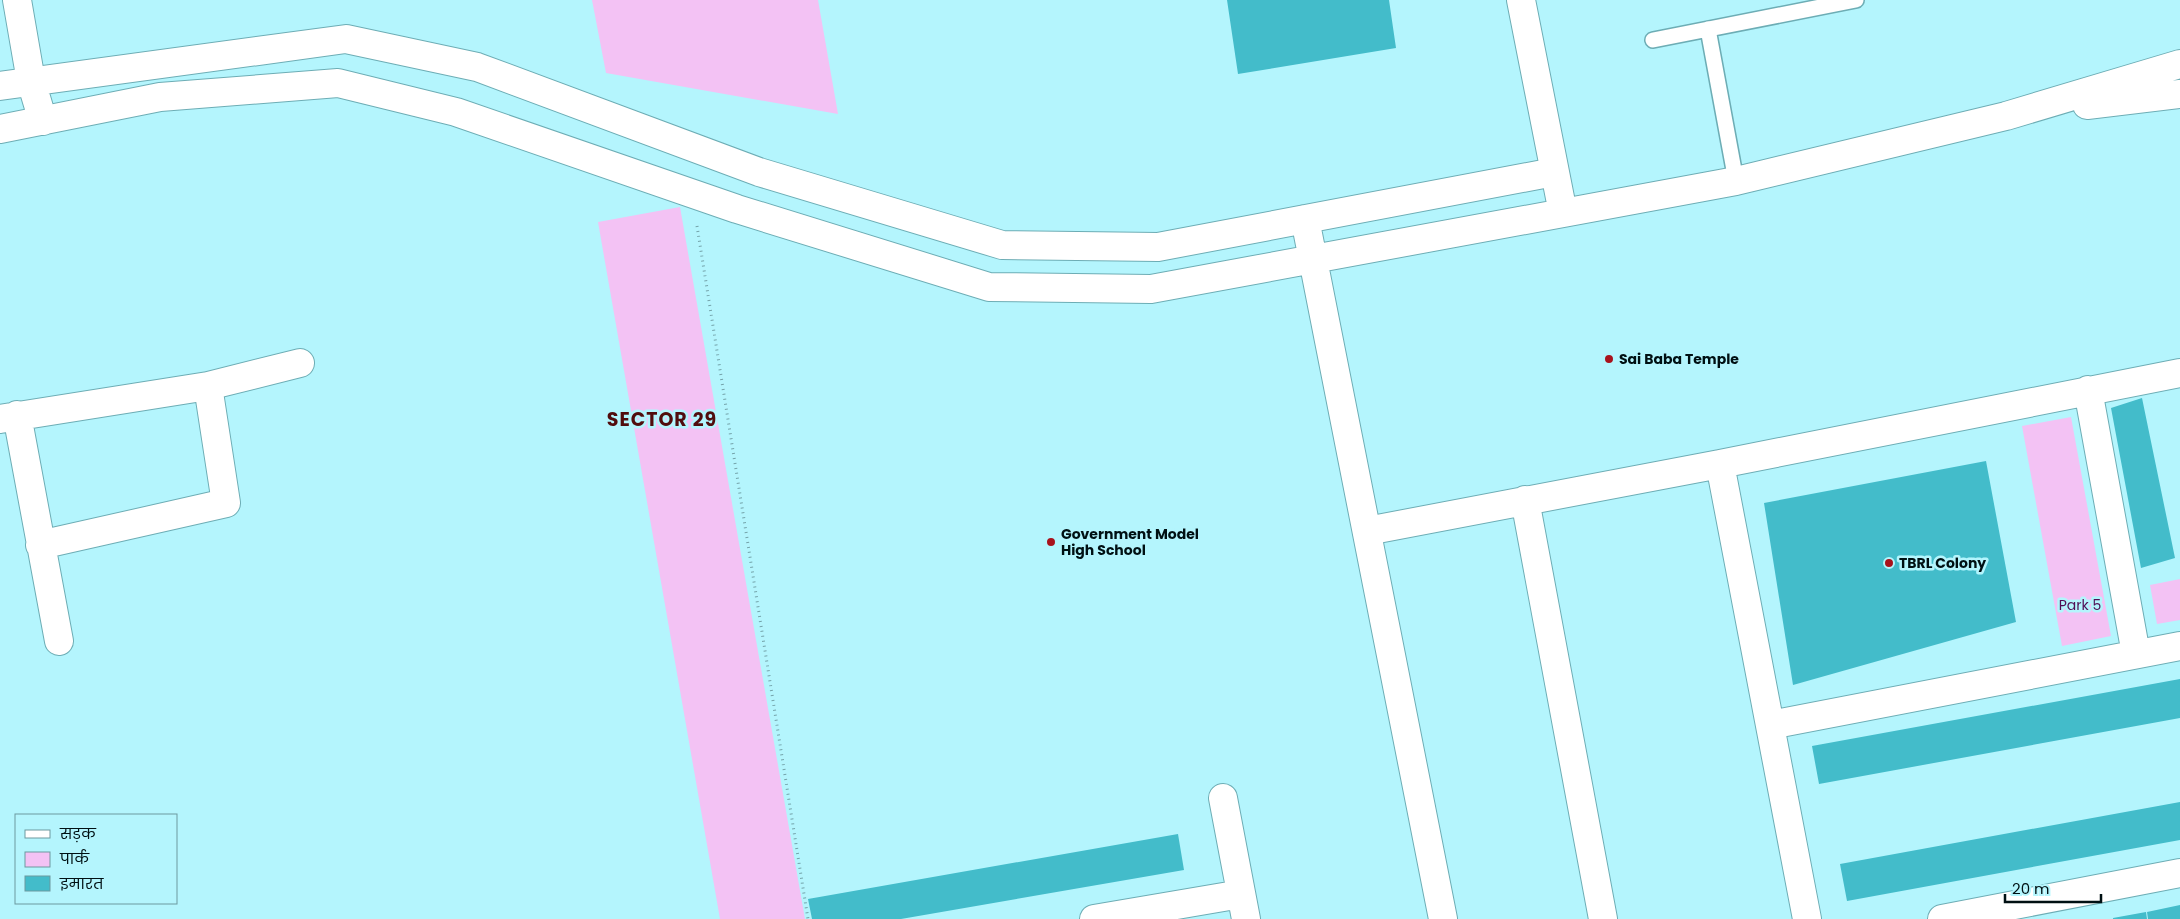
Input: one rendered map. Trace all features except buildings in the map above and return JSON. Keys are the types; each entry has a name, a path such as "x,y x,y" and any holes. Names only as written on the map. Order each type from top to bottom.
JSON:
{"street":[{"path":"17,0 31,81 43,121"},
{"path":"1521,0 1562,213"},
{"path":"0,86 346,39 477,67 759,172 1002,245 1158,247 1554,172"},
{"path":"0,129 160,97 338,83 456,112 691,193 989,287 1151,289 1736,182 2006,116 2180,64"},
{"path":"2006,116 2180,94"},
{"path":"1305,219 1443,919"},
{"path":"59,641 40,545 8,417 208,386 300,363"},
{"path":"1367,531 1720,464 2180,373"},
{"path":"40,545 226,503 208,386"},
{"path":"2088,390 2136,654"},
{"path":"1720,464 1807,919"},
{"path":"1525,500 1603,919"},
{"path":"1770,726 2180,646"},
{"path":"1094,919 1243,907 1223,798"},
{"path":"1942,919 2180,873"}],"lane":[{"path":"1654,40 1856,0"},
{"path":"1708,29 1736,182"}],"path":[{"path":"691,193 808,919"}],"green space":[{"path":"592,0 818,0 838,114 606,73"},
{"path":"680,207 805,919 720,919 598,222"},
{"name":"Park 5","path":"2071,417 2111,636 2062,646 2022,426"},
{"path":"2180,579 2180,620 2157,624 2150,585"}],"place":[{"name":"Sai Baba Temple","path":"1609,359"},
{"name":"Government Model High School","path":"1051,542"},
{"name":"TBRL Colony","path":"1889,563"}],"district":[{"name":"SECTOR 29","path":"662,419"}]}
